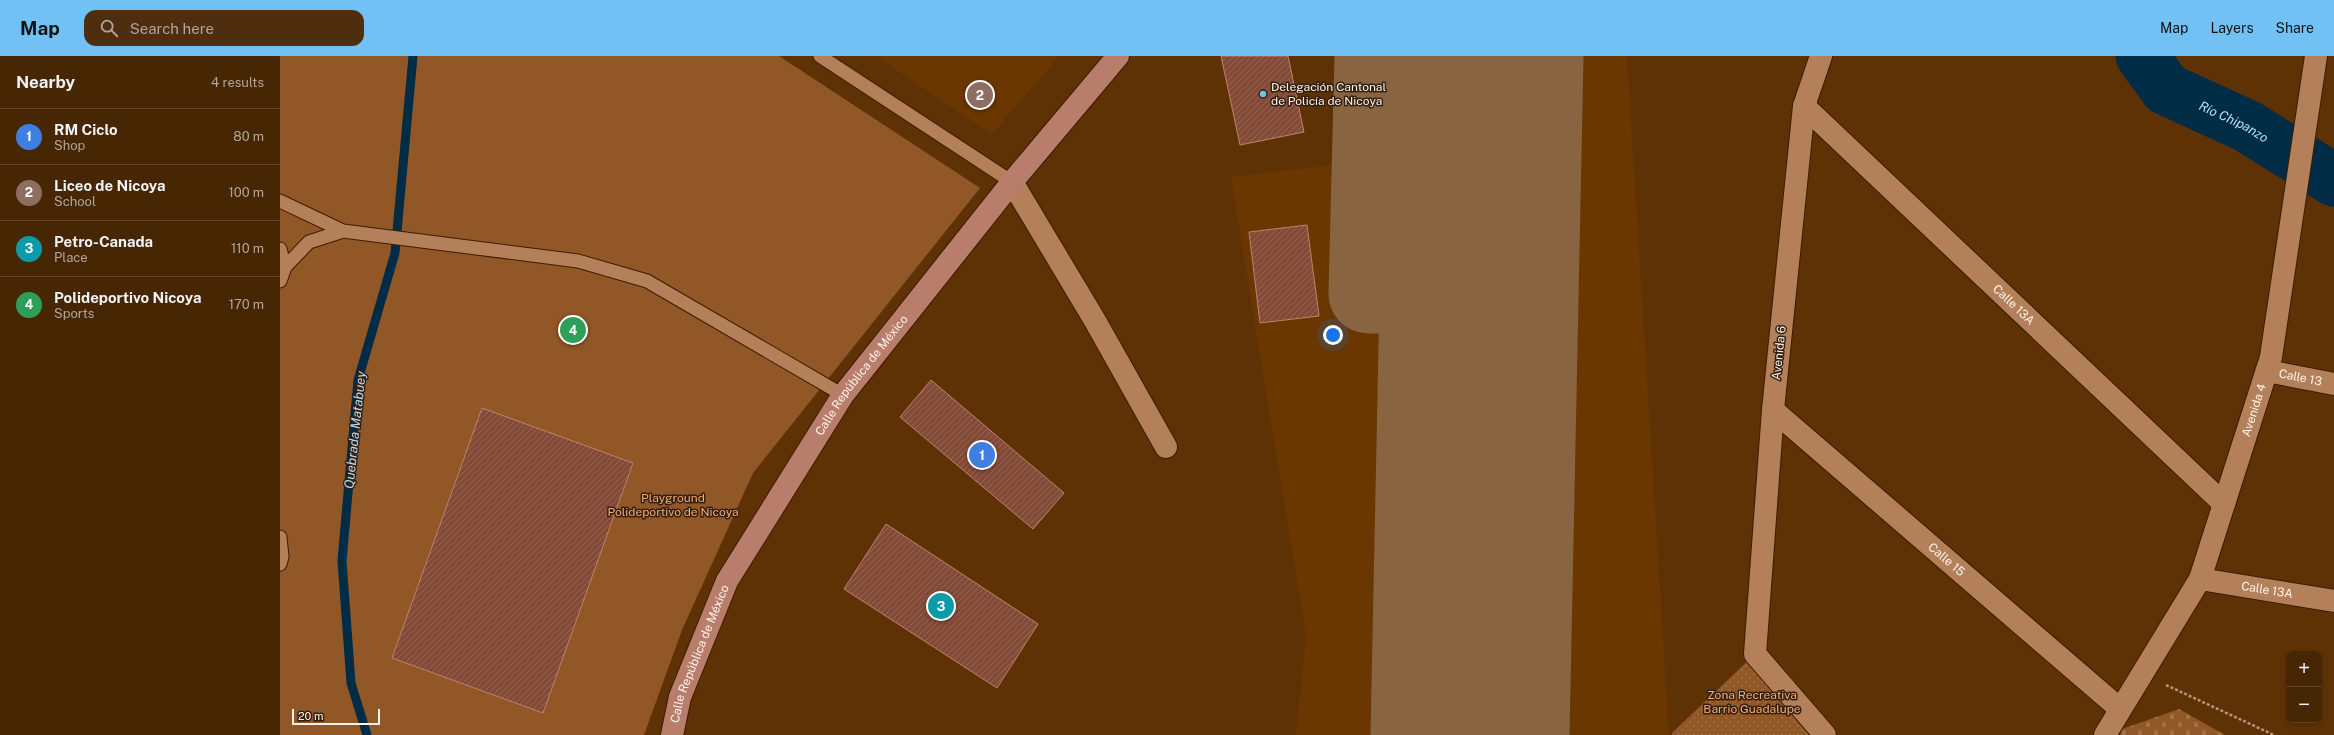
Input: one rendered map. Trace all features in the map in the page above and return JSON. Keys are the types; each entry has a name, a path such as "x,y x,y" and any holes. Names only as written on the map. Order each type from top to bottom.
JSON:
{"main road":[{"name":"Calle República de México","path":"672,735 680,697 727,581 843,395 1012,182 1118,56"}],"street":[{"name":"Avenida 6","path":"1822,56 1804,106 1773,410 1755,654 1824,735"},
{"name":"Avenida 4","path":"2105,735 2200,579 2267,371 2271,357 2316,56"},
{"name":"Calle 13A","path":"1804,106 2224,504"},
{"path":"1012,182 1094,319 1166,447"},
{"name":"Calle 13","path":"2267,371 2334,384"},
{"name":"Calle 15","path":"1773,410 2120,709"},
{"name":"Calle 13A","path":"2200,579 2334,601"}],"lane":[{"path":"820,56 1012,182"},
{"path":"280,201 343,231 578,261 647,281 843,395"},
{"path":"280,281 285,267 309,242 343,231"},
{"path":"280,249 285,267"},
{"path":"280,537 282,557 280,564"}],"path":[{"path":"2142,674 2274,735"}],"shaded area":[{"path":"876,56 1059,56 992,134"},
{"path":"1350,56 1627,56 1669,735 1296,735 1306,636 1231,177 1351,163"}],"green space":[{"name":"Playground Polideportivo de Nicoya","path":"280,56 779,56 980,188 753,473 682,630 644,735 280,735"},
{"name":"Zona Recreativa Barrio Guadalupe","path":"1755,654 1825,735 1672,735 1672,733"},
{"path":"2179,709 2225,735 2120,735 2122,729"}],"building":[{"name":"Delegación Cantonal de Policía de Nicoya","path":"1221,56 1288,56 1304,132 1240,145"},
{"path":"1307,225 1319,316 1260,323 1249,232"},
{"path":"931,380 1064,493 1033,529 900,417"},
{"path":"482,408 633,463 543,713 392,658"},
{"path":"886,524 1038,624 997,688 844,589"}],"waterway":[{"name":"Quebrada Matabuey","path":"367,735 351,683 342,561 358,380 395,253 413,56"},
{"name":"Río Chipanzo","path":"2142,56 2166,89 2247,126 2334,180"}],"taxiway":[{"path":"1374,56 1368,294 1479,294"}],"runway":[{"path":"1470,735 1484,56"}],"place":[{"name":"Delegación Cantonal de Policía de Nicoya","path":"1263,94"},
{"name":"Liceo de Nicoya","path":"980,95"},
{"name":"Polideportivo Nicoya","path":"573,330"},
{"name":"RM Ciclo","path":"982,455"},
{"name":"Petro-Canada","path":"941,606"}]}
